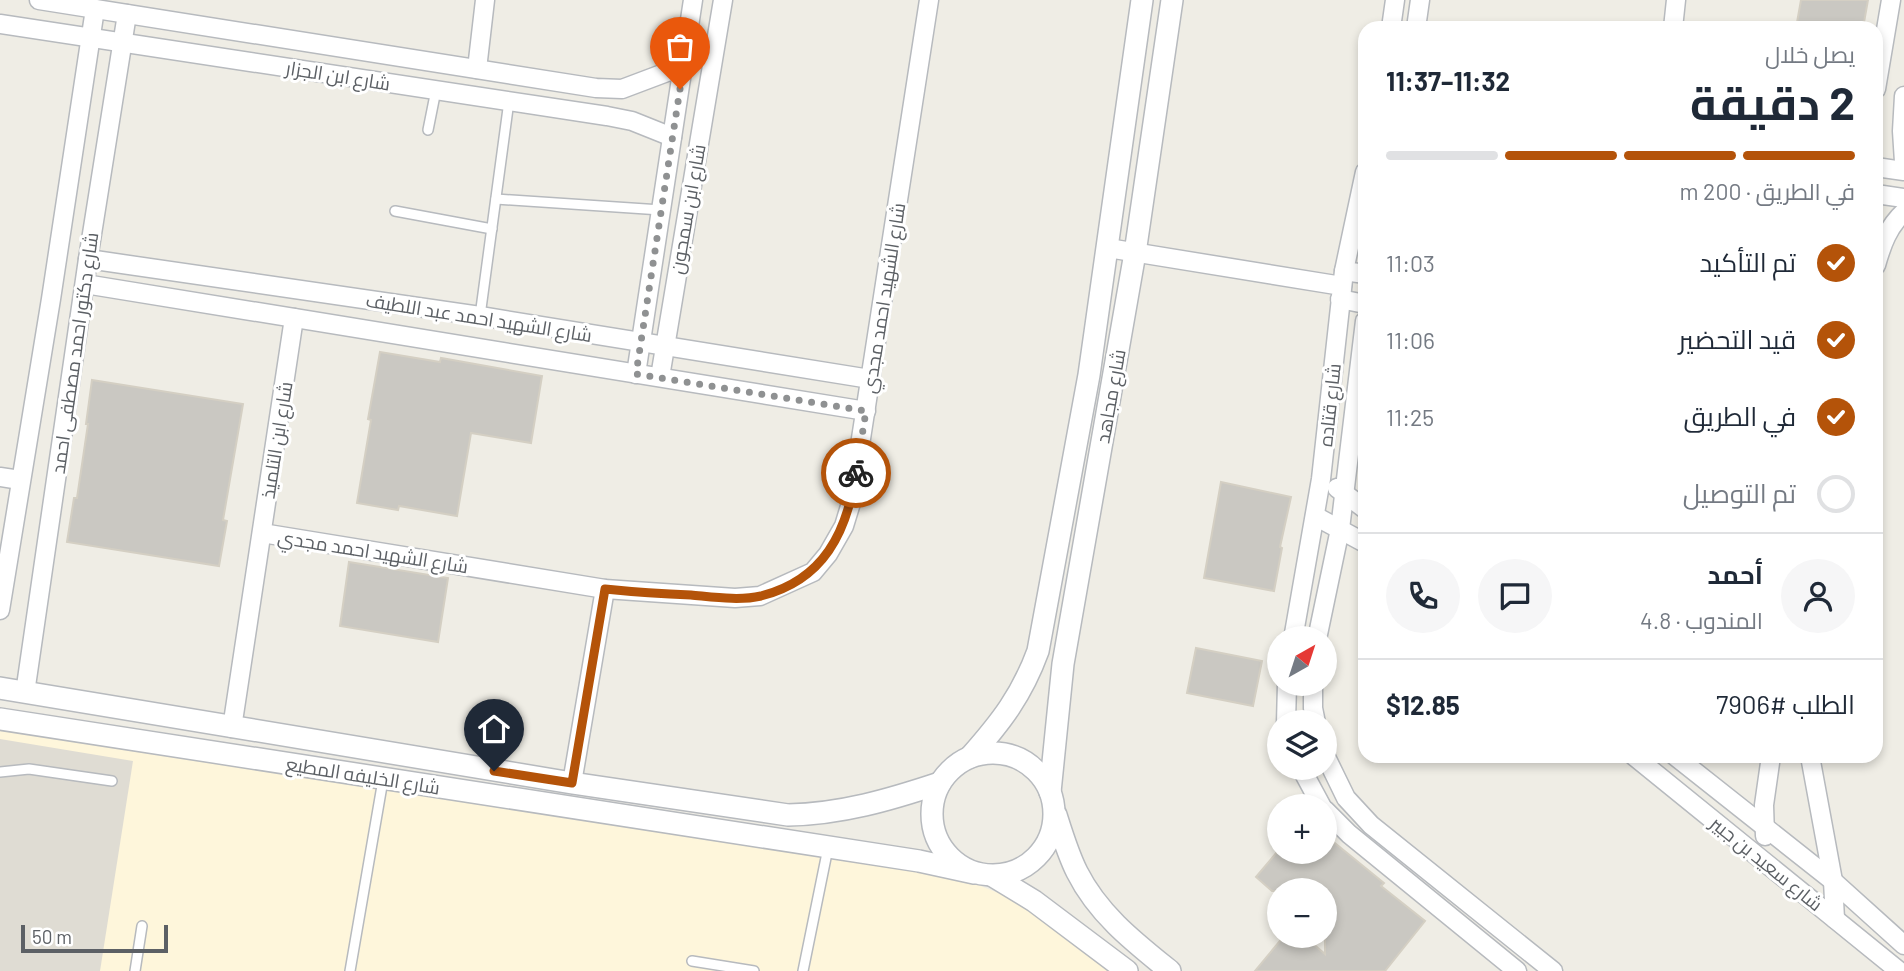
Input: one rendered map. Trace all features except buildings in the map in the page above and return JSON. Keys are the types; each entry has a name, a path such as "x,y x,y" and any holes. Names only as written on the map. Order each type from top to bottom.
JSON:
{"street":[{"name":"شارع ابن الجزار","path":"39,0 596,88 622,89 683,66"},
{"path":"477,69 485,0"},
{"name":"شارع ابن سمجون","path":"636,374 694,0"},
{"name":"شارع ابن سمجون","path":"660,377 723,0"},
{"name":"شارع الشهيد احمد مجدي","path":"262,533 605,589 735,598 760,596 813,572 828,554 844,526 851,503 929,0"},
{"name":"شارع مجاهد","path":"971,757 1003,720 1018,697 1038,651 1089,375 1142,0"},
{"name":"شارع مجاهد","path":"1052,802 1063,664 1135,253 1172,0"},
{"path":"1392,21 1395,0"},
{"path":"1417,21 1420,0"},
{"path":"1674,21 1676,0"},
{"path":"1883,47 1891,0"},
{"name":"شارع دكتور احمد مصطفى احمد","path":"0,610 95,9"},
{"name":"شارع دكتور احمد مصطفى احمد","path":"25,693 88,259 127,14"},
{"name":"شارع ابن الجزار","path":"0,24 607,116 632,121 672,137"},
{"path":"1904,96 1904,162"},
{"path":"1883,168 1904,172"},
{"path":"1883,195 1904,198"},
{"name":"شارع قتاده","path":"1295,626 1321,479 1342,285 1358,206"},
{"path":"1883,242 1894,221 1904,212"},
{"path":"1108,248 1342,285 1358,298"},
{"name":"شارع الشهيد احمد عبد اللطيف","path":"88,259 481,316 870,379"},
{"path":"1342,285 1358,277"},
{"name":"شارع الشهيد احمد عبد اللطيف","path":"85,284 866,411"},
{"name":"شارع ابن التلميذ","path":"232,728 294,318"},
{"name":"شارع قتاده","path":"1320,626 1340,529 1358,417"},
{"path":"0,477 20,480"},
{"path":"1321,479 1358,503"},
{"path":"1315,516 1358,539"},
{"path":"572,783 605,589"},
{"name":"شارع الخليفه المطيع","path":"0,688 572,783 788,815 850,810 940,783"},
{"name":"شارع الخليفه المطيع","path":"0,719 919,861 984,874 1042,906 1127,971"},
{"path":"1052,802 1052,831 1044,849 1031,864 1013,873 984,874 955,862 940,846 933,825 932,804 940,783 958,763 989,753 1009,755 1026,762 1041,775 1052,802 1077,871 1090,894 1107,916 1170,971"},
{"name":"شارع سعيد بن جبير","path":"1643,763 1899,971"},
{"name":"شارع سعيد بن جبير","path":"1684,763 1833,881 1904,944"},
{"path":"1764,861 1764,805 1770,763"},
{"path":"1811,763 1833,881 1835,919"},
{"path":"1337,780 1346,798 1371,825 1553,971"},
{"path":"695,828 699,803"},
{"path":"1337,822 1517,971"}],"lane":[{"path":"428,130 436,90"},
{"path":"481,316 509,101"},
{"path":"496,199 661,210"},
{"path":"395,211 492,229"},
{"path":"0,772 29,769 112,781"},
{"path":"350,971 383,778"},
{"path":"803,971 828,848"},
{"path":"135,971 142,926"},
{"path":"692,961 754,971"}],"shaded area":[{"path":"0,729 849,857 973,883 1026,904 1109,971 0,971"},
{"path":"0,739 133,761 100,971 0,971"}],"way so far":[{"path":"680,89 636,374 866,411 856,473"}],"route":[{"path":"494,771 572,783 605,589 735,598 760,596 790,584 813,572 828,554 844,526 856,473"}]}
